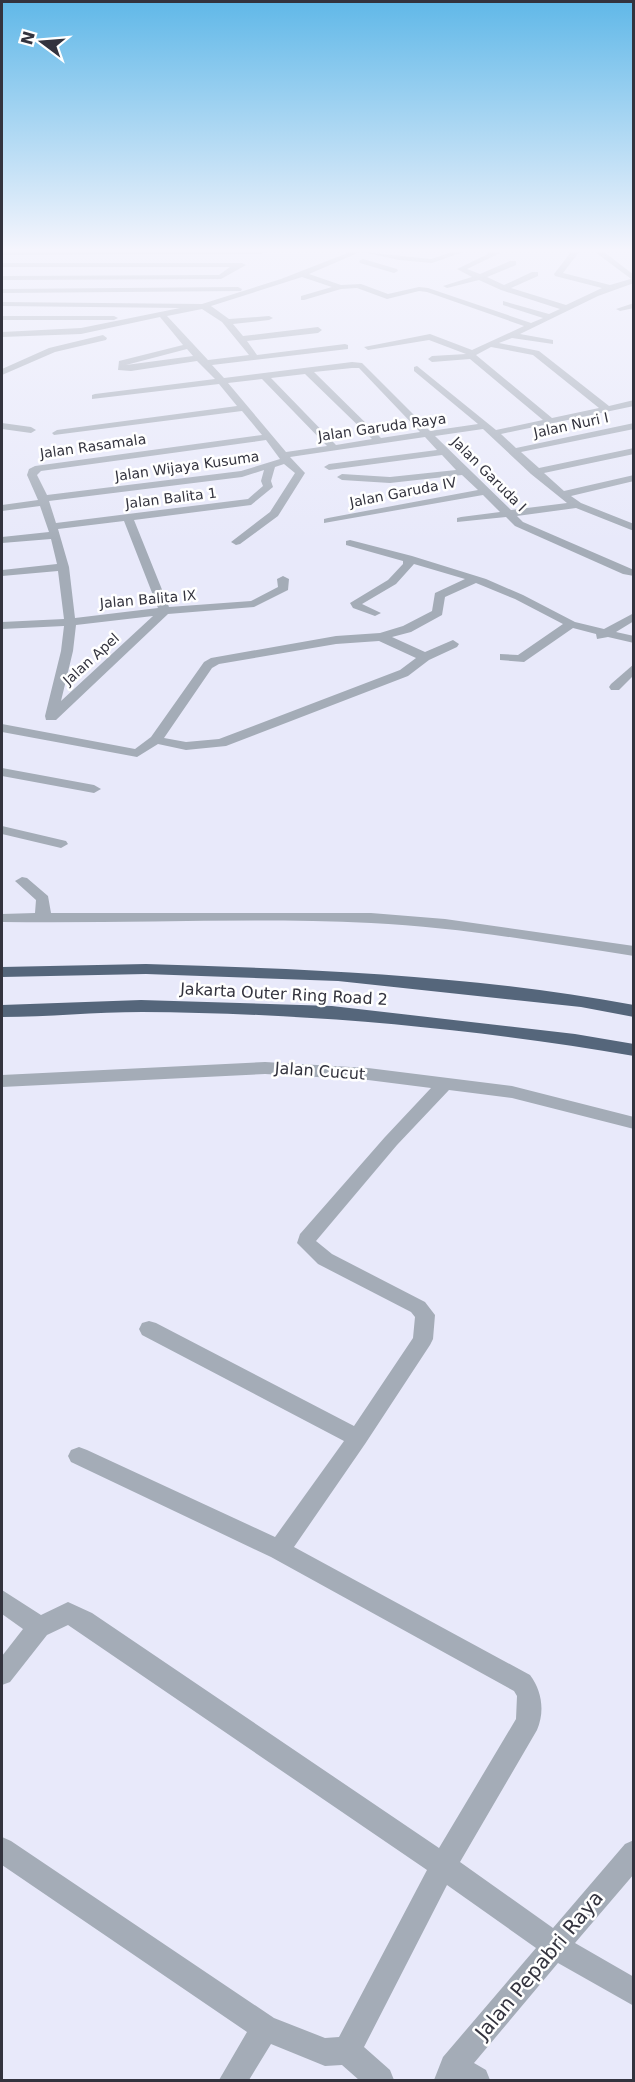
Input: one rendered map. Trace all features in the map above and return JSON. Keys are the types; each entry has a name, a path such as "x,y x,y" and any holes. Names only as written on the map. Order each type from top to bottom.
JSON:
{"highway":[{"name":"Jakarta Outer Ring Road 2","path":"2,972 146,969 338,976 581,1000 633,1011"},
{"name":"Jakarta Outer Ring Road 2","path":"2,1011 141,1006 332,1012 575,1040 633,1050"}],"street":[{"path":"2,372 56,349"},
{"path":"177,349 122,363 121,368 325,349"},
{"name":"Jalan Wijaya Kusuma","path":"2,507 242,474 270,467 285,458 192,349"},
{"path":"248,349 254,357"},
{"path":"458,349 472,355 552,422"},
{"path":"432,359 472,355 482,349"},
{"path":"516,349 536,353 607,409"},
{"name":"Jalan Garuda I","path":"308,371 362,366 519,525 632,573"},
{"path":"417,369 562,495 577,505 632,526"},
{"path":"95,397 308,371 379,441"},
{"path":"264,376 334,448"},
{"path":"494,434 633,403"},
{"path":"57,433 242,408"},
{"path":"2,426 31,430"},
{"name":"Jalan Garuda Raya","path":"285,458 334,448 485,426"},
{"name":"Jalan Nuri I","path":"514,451 633,426"},
{"name":"Jalan Rasamala","path":"51,716 67,651 70,622 63,567 54,531 32,475 33,471 39,468 267,437"},
{"path":"328,467 445,452"},
{"path":"535,472 633,452"},
{"path":"236,542 274,514 300,473 285,458"},
{"name":"Jalan Balita 1","path":"2,540 128,518 251,502 268,487 266,481 270,467"},
{"path":"342,477 390,480 465,472"},
{"path":"562,495 633,478"},
{"name":"Jalan Garuda IV","path":"328,521 347,519 408,504 484,492"},
{"path":"461,520 577,505"},
{"path":"228,506 274,514"},
{"path":"128,518 165,611"},
{"path":"350,543 386,555 408,558 500,588 571,624 603,635 633,640"},
{"path":"375,613 357,606 356,603 392,582 410,565 408,558"},
{"path":"2,573 63,567"},
{"name":"Jalan Balita IX","path":"2,625 70,622 254,604 284,588 283,579"},
{"path":"2,728 137,753 156,740 203,669 215,661 336,639 381,637 407,629 438,613 439,595 473,580"},
{"name":"Jalan Apel","path":"44,735 51,716 165,611"},
{"path":"603,635 633,616"},
{"path":"504,657 520,659 571,624"},
{"path":"381,637 425,657"},
{"path":"156,740 186,747 221,743 404,673 425,657 453,644"},
{"path":"615,687 633,668"},
{"path":"2,772 94,789"},
{"path":"2,830 61,844"},
{"path":"22,882 43,899 43,916"},
{"path":"2,918 43,916 371,918 444,924 633,951"},
{"name":"Jalan Cucut","path":"2,1081 265,1068 368,1074 512,1092 633,1123"},
{"path":"279,1550 358,1438 423,1339 425,1315 418,1307 325,1259 306,1243 391,1141 446,1083"},
{"path":"149,1329 358,1438"},
{"path":"79,1456 279,1550 522,1683 529,1693 528,1722 443,1866 347,2051"},
{"path":"2,1601 39,1627"},
{"path":"2,1674 39,1627 68,1613 84,1621 443,1866 555,1946 633,1993"},
{"path":"2,1850 266,2028 325,2052 347,2051 380,2080"},
{"name":"Jalan Pepabri Raya","path":"459,2076 555,1946 633,1853"},
{"path":"233,2080 266,2028"}]}
